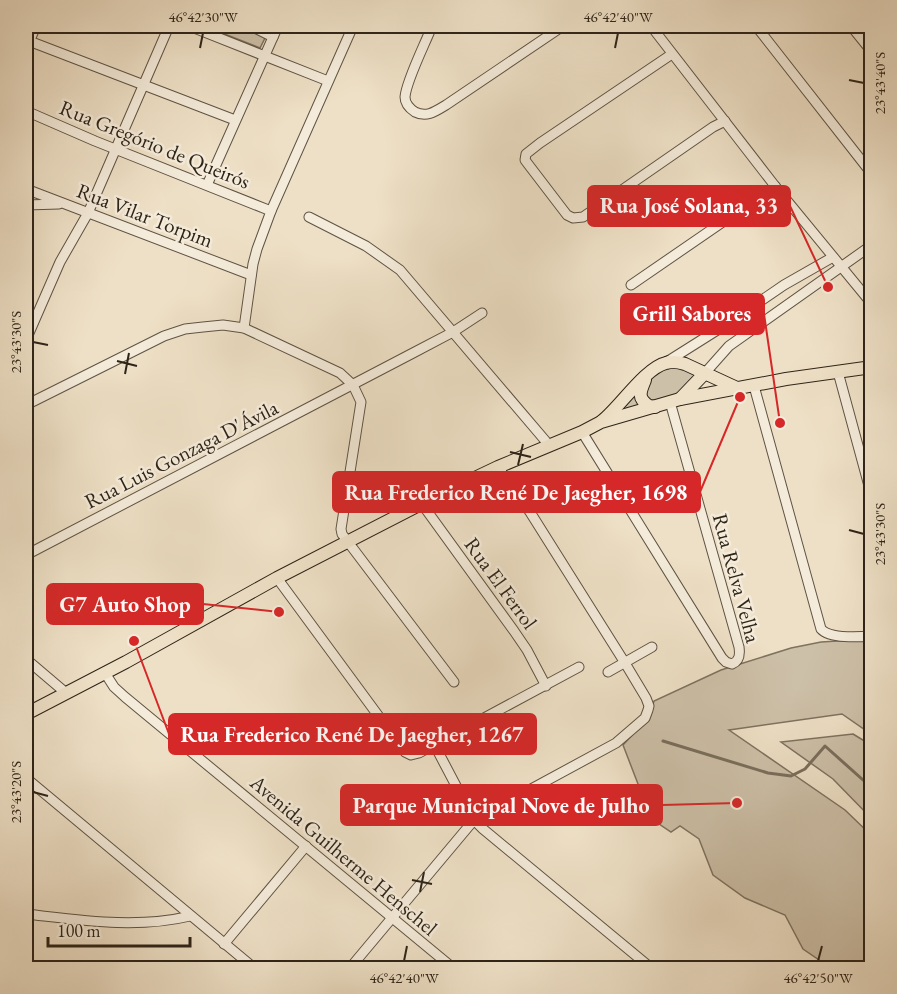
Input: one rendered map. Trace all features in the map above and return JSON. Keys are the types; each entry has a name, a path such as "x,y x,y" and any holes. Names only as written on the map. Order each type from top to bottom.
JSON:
{"main road":[{"path":"601,422 646,376 664,363 679,363 737,388"},
{"path":"26,714 347,541 452,488 601,422 675,401 737,388 872,367"},
{"path":"675,401 705,373"},
{"path":"646,376 640,391 641,398 646,404 655,407"}],"street":[{"path":"36,26 27,45 143,85 234,120"},
{"path":"26,340 60,262 88,213 169,26"},
{"path":"189,26 328,81"},
{"path":"251,26 273,37"},
{"path":"207,185 234,120 278,26"},
{"path":"243,328 257,249 271,211 353,26"},
{"path":"432,26 405,97 407,105 412,110 426,115 446,105 563,26"},
{"path":"651,26 872,304"},
{"path":"756,26 872,174"},
{"path":"851,26 872,52"},
{"path":"672,54 526,154 528,164 567,215 573,218 583,217 725,121"},
{"name":"Rua Gregório de Queirós","path":"26,111 116,150 271,211"},
{"path":"632,285 776,186"},
{"name":"Rua Vilar Torpim","path":"26,189 251,274"},
{"path":"26,204 64,203"},
{"path":"309,217 366,246 400,270 549,444"},
{"path":"705,373 729,346 872,245"},
{"path":"664,363 784,285 833,257"},
{"name":"Rua Luis Gonzaga D'Ávila","path":"26,555 453,332 482,313"},
{"path":"26,405 164,336 185,329 223,325 243,328 347,378 361,402 342,534 454,682"},
{"path":"838,372 872,497"},
{"path":"754,386 821,629 832,635 872,636"},
{"name":"Rua Relva Velha","path":"582,432 700,624 722,658 732,664 738,660 739,647 684,448 675,401"},
{"path":"350,969 474,820 616,743 645,718 649,705 530,512 498,467"},
{"name":"Rua El Ferrol","path":"422,504 518,636 546,686"},
{"path":"277,578 405,752 411,755 419,753 579,667"},
{"path":"608,672 652,647"},
{"path":"26,659 66,693"},
{"name":"Avenida Guilherme Henschel","path":"105,673 114,687 125,697 453,969"},
{"path":"434,744 474,820 651,969"},
{"path":"26,778 254,969"},
{"path":"224,944 306,846"},
{"path":"26,914 110,923 159,922 190,916"}],"shaded area":[{"path":"204,26 244,26 266,36 260,48"},
{"path":"664,364 706,374 699,387 611,415 622,400 640,391"},
{"path":"871,639 871,734 842,714 729,730 845,810 871,835 871,968 831,968 803,949 785,915 745,898 713,875 699,839 680,826 671,832 637,809 643,797 623,745 649,717 654,701 721,670 791,648 821,642"},
{"path":"853,734 871,745 871,818 833,779 781,742"}],"waterway":[{"path":"663,741 768,773 791,776 805,769 825,746 872,788"}],"place":[{"name":"Rua José Solana, 33","path":"828,287"},
{"name":"Rua Frederico René De Jaegher, 1698","path":"740,397"},
{"name":"Grill Sabores","path":"780,423"},
{"name":"G7 Auto Shop","path":"279,612"},
{"name":"Rua Frederico René De Jaegher, 1267","path":"134,641"},
{"name":"Parque Municipal Nove de Julho","path":"737,803"}]}
